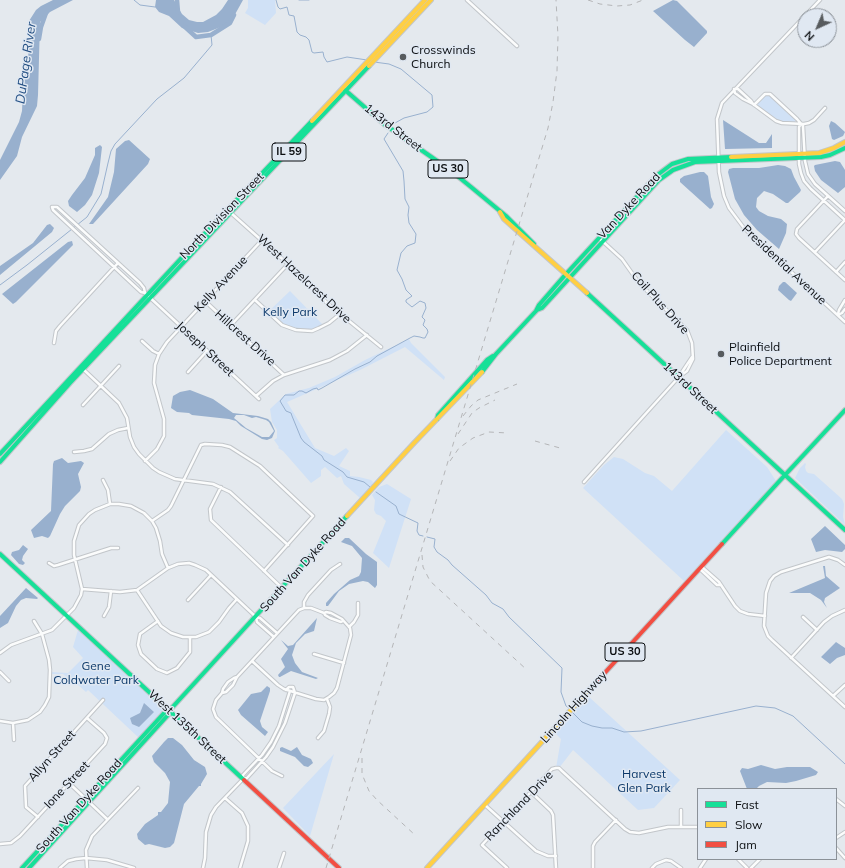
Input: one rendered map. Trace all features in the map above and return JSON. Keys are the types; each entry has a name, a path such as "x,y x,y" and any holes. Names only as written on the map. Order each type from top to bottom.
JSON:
{"main road":[{"name":"North Division Street","path":"16,444 147,295 229,211 263,173 376,60 425,0"},
{"name":"North Division Street","path":"345,90 365,64 431,0"},
{"name":"143rd Street","path":"345,90 392,130 457,176 506,216 535,245 678,378 845,530"},
{"name":"Van Dyke Road","path":"805,155 827,150 845,142"},
{"name":"Van Dyke Road","path":"437,419 470,385 496,354 536,311 539,305 568,276 652,180 667,167 688,159 830,155 845,148"},
{"name":"North Division Street","path":"18,434 52,397 82,368"},
{"name":"Lincoln Highway","path":"427,868 845,410"},
{"name":"South Van Dyke Road","path":"29,868 165,712 169,711 437,419"},
{"path":"16,444 18,434"},
{"name":"IL 59","path":"0,454 18,434"},
{"name":"IL 59","path":"0,462 16,444"},
{"name":"West 135th Street","path":"0,554 339,868"},
{"name":"South Van Dyke Road","path":"22,868 87,800"}],"street":[{"path":"467,0 517,46"},
{"name":"Presidential Avenue","path":"820,0 722,103 717,115 718,159 721,185 724,196 729,208 744,228 778,262 845,322"},
{"path":"734,89 735,93 739,96 778,122 784,124 801,124 812,121 825,108"},
{"path":"753,105 765,94 770,94 796,117 803,126 806,168 811,178 845,211"},
{"path":"801,124 799,127 800,155 801,173 804,181 823,201 845,220 815,252"},
{"path":"828,196 796,232 799,238 845,280"},
{"path":"52,206 57,207 118,263 144,288 147,295 141,292 53,210 52,206"},
{"name":"West Hazelcrest Drive","path":"229,211 288,264 327,303 381,347"},
{"path":"88,242 91,239"},
{"name":"Coil Plus Drive","path":"584,482 678,378 692,357 692,343 686,328 644,289 635,279 622,259 601,239"},
{"name":"Kelly Avenue","path":"159,354 181,327 262,240"},
{"path":"836,272 845,262"},
{"path":"54,343 56,331 60,326 118,263"},
{"path":"231,325 288,264"},
{"name":"Joseph Street","path":"147,295 259,399"},
{"path":"255,300 282,325 296,330 312,330 319,328 329,323 340,314"},
{"path":"838,315 839,310 845,300"},
{"name":"Hillcrest Drive","path":"205,301 284,375"},
{"path":"838,315 845,309"},
{"path":"256,396 273,381 284,375 330,360 347,351 367,335"},
{"path":"142,341 153,351 159,354 155,365 154,383 164,419 164,436 157,449 145,461"},
{"path":"188,372 207,351"},
{"path":"83,405 119,366"},
{"path":"82,368 115,398 124,410 130,437 134,447 145,461 159,472 171,477 204,482 221,487 238,499 288,545"},
{"path":"74,452 84,452 92,449 109,434 128,428"},
{"path":"152,521 168,510 171,506 201,445 222,445 237,451 260,466 312,514 312,519 264,571"},
{"path":"103,480 108,490 110,504"},
{"path":"221,487 210,509 211,520 282,588"},
{"path":"0,653 11,645 52,630 67,616 78,602 82,589 73,549 74,541 79,526 89,514 95,510 110,504 119,504 131,506 144,513 152,521 158,534 162,554 168,568"},
{"path":"49,563 54,566 111,548 118,548"},
{"path":"845,565 834,558 824,558 774,576 770,580 768,587 764,616 764,626 768,636 845,707"},
{"path":"82,589 126,592 137,590 168,568 178,564 189,563 200,567 256,617 260,618 277,633"},
{"path":"304,608 304,602 308,595 331,570 340,564"},
{"path":"701,568 719,582 740,611 750,615 764,616"},
{"path":"188,600 211,576"},
{"path":"137,590 166,630 171,633 190,638 201,635 216,626 237,599"},
{"path":"104,616 109,607 111,591"},
{"path":"349,626 354,622 358,615 358,603"},
{"path":"252,661 278,685 286,690 316,699 327,699 335,691 351,638 351,632 349,626 337,616 328,612 324,613 311,608 304,608 297,612 237,677 228,682 216,700 214,706 216,717 262,762 282,776"},
{"path":"791,658 828,619 845,610"},
{"path":"324,613 325,616 341,622 343,621"},
{"path":"803,616 817,630"},
{"path":"256,617 257,622 274,637"},
{"path":"0,721 13,723 22,722 34,717 45,706 48,697 50,670 42,634 34,621"},
{"path":"158,621 140,634 138,646 141,654 157,669 167,673 177,668 190,652 190,638"},
{"path":"314,654 344,663"},
{"path":"0,672 9,681"},
{"path":"222,693 226,692 233,685 237,680 237,677"},
{"path":"833,696 845,684"},
{"path":"242,779 247,778 262,762 275,744 283,728 295,693 293,687 289,687 286,690"},
{"path":"203,868 208,824 214,811 242,779 271,742 284,713 290,691"},
{"path":"318,738 324,731 329,714 330,707 327,699"},
{"name":"Allyn Street","path":"38,817 26,807 25,786 103,700"},
{"path":"284,713 288,714"},
{"name":"Ione Street","path":"0,844 15,840 38,817 106,741 107,738 104,733 87,718"},
{"path":"13,723 14,740"},
{"path":"279,726 283,728"},
{"path":"271,742 275,744"},
{"name":"Ranchland Drive","path":"507,868 482,845 552,769 559,768 616,820"},
{"path":"69,783 107,819"},
{"path":"87,868 86,850 92,836 138,788"},
{"path":"531,792 554,815 556,868"},
{"path":"225,798 242,812 248,826 248,841 240,868"},
{"path":"837,799 845,806"},
{"path":"485,805 536,851 548,856 556,856"},
{"path":"681,810 681,827"},
{"path":"593,868 593,846 616,820 626,829 635,833 657,828 697,827"},
{"path":"837,849 845,858"},
{"path":"279,868 284,853"},
{"path":"60,868 68,861 86,858 107,860 134,868"},
{"path":"652,868 656,864 666,860 671,861 681,868"},
{"path":"739,860 748,868"},
{"path":"751,868 759,860"}],"green space":[{"path":"248,0 275,0 276,13 265,25 245,13 248,8"},
{"path":"765,96 771,96 795,119 795,122 780,121 757,106"},
{"name":"Kelly Park","path":"290,291 324,326 312,331 304,331 282,325 268,312"},
{"path":"409,339 411,343 445,377 444,380 405,347 360,370 287,402 315,448 334,456 346,448 349,451 339,466 350,471 350,476 371,480 373,482 360,498 344,484 341,476 337,478 325,467 321,470 321,476 311,483 283,451 278,448 279,447 274,440 277,438 277,430 272,422 270,409 286,394 309,388 335,377 365,360"},
{"path":"726,430 767,467 776,481 684,581 583,488 604,465 614,457 623,459 645,473 654,476 672,491"},
{"path":"805,463 806,471 808,473 814,474 842,499 844,504 843,517 845,525 795,478 800,468"},
{"path":"387,484 411,499 389,568 373,553 386,521 381,516 376,514 374,510 375,500 372,495 379,487"},
{"name":"Gene Coldwater Park","path":"78,630 163,709 163,712 139,738 88,690 86,692 69,677 68,678 63,674 52,674 51,672 68,673 83,658 73,647"},
{"name":"Harvest Glen Park","path":"588,696 680,780 654,808 638,810 573,750 559,768 556,768 561,739 555,733"},
{"path":"334,754 310,836 283,808"}],"shaded area":[{"path":"53,0 73,0 50,12 40,22 37,106 22,137 17,156 0,180 0,160 19,122 22,111 23,87 29,50 29,21 36,10"},
{"path":"156,0 174,0 182,14 189,20 203,22 216,15 228,0 243,0 233,18 226,25 208,32 198,33 182,28 169,16 159,12 155,7"},
{"path":"673,0 677,1 707,31 707,33 694,47 653,11"},
{"path":"723,120 759,143 766,143 772,134 772,148 725,149"},
{"path":"831,121 845,132 843,136 834,140 832,139 829,126"},
{"path":"129,140 150,159 148,164 93,224 89,224 108,197 114,172 116,149 125,141"},
{"path":"100,145 102,147 99,173 92,195 85,205 77,212 69,206 68,201 85,178 95,155 95,148"},
{"path":"835,161 840,162 845,170 845,187 838,193 821,180 815,171 814,166"},
{"path":"778,165 791,169 801,190 788,203 773,194 764,191 757,198 756,207 759,211 768,216 781,219 787,224 786,233 779,249 757,230 744,215 735,199 728,172 729,169 733,168 759,168"},
{"path":"704,172 708,176 711,197 714,204 710,209 680,182 680,179 684,176"},
{"path":"50,224 54,228 52,232 0,275 0,266 33,243 47,225"},
{"path":"72,241 73,245 16,302 13,304 2,294 68,242"},
{"path":"785,282 797,293 791,301 778,290 779,286"},
{"path":"190,390 213,399 233,413 258,416 268,419 275,431 272,438 267,440 262,439 241,426 236,421 229,419 177,412 171,408 173,396 180,392","holes":["236,415 244,415 266,420 269,422 274,431 269,437 262,437 246,428 234,418"]},
{"path":"62,458 68,463 81,461 84,463 78,474 81,487 80,491 65,506 50,536 48,538 42,536 34,538 31,530 51,511 53,464 54,461"},
{"path":"825,526 845,545 845,549 842,552 825,550 816,552 811,539"},
{"path":"345,538 349,538 377,562 377,585 375,588 368,582 363,581 349,584 339,591 328,606 326,606 326,603 334,594 350,580 359,576 361,572 362,558 352,546 341,542"},
{"path":"23,545 28,549 23,556 22,560 25,563 23,565 19,564 11,555 12,552 19,550"},
{"path":"823,566 825,566 826,576 840,588 825,598 824,602 827,608 821,600 810,593 789,593 825,578"},
{"path":"26,588 38,598 26,598 21,600 16,606 8,623 0,628 0,616"},
{"path":"317,618 314,631 305,634 296,643 292,655 295,663 302,672 318,678 316,679 291,671 279,677 278,675 285,667 281,659 288,649 281,640 288,646 293,645"},
{"path":"836,642 845,648 845,655 837,658 830,664 821,657"},
{"path":"267,686 270,688 270,691 260,721 262,727 268,732 265,736 241,715 238,710 251,694 261,692"},
{"path":"144,703 154,712 139,727 132,724 130,718 140,713"},
{"path":"168,738 173,738 182,745 194,760 205,767 207,774 201,786 199,786 184,804 174,843 170,847 165,848 149,844 145,845 138,839 137,834 145,824 158,815 158,812 161,812 168,803 170,782 165,773 154,762 152,756"},
{"path":"282,747 291,751 297,747 302,755 311,759 313,763 308,767 304,766 295,757 280,751 280,748"},
{"path":"761,765 775,769 787,767 810,767 818,772 816,775 796,781 786,783 767,782 757,788 747,788 740,771 742,768 748,769"}],"waterway":[{"path":"134,0 140,5 155,7"},
{"name":"DuPage River","path":"177,0 178,12"},
{"path":"276,0 280,9 287,7 289,15 294,16 297,32 309,40 312,52 323,52 327,62 347,57 367,60"},
{"path":"299,0 309,0"},
{"name":"DuPage River","path":"39,39 46,13"},
{"name":"DuPage River","path":"184,26 196,37 211,35 230,23 234,15"},
{"path":"0,285 87,217 101,194 111,151 115,144 157,99 184,78 212,45 211,35"},
{"path":"374,62 389,64 401,69 432,95 433,107 427,112 404,118 395,123"},
{"path":"370,487 364,482 347,477 343,472 324,460 322,456 304,442 291,413 286,411 280,401 285,395 294,395 299,391 306,393 317,388 318,390 414,336 425,338 428,332 423,325 425,320 422,317 426,308 425,303 420,301 412,307 406,302 406,300 412,296 406,290 397,270 401,253 407,246 415,243 416,234 409,223 409,207 405,199 403,171 384,139 388,133"},
{"path":"376,492 396,506 399,514 418,523 417,531 419,535 423,536"},
{"path":"427,537 435,539 434,547 437,552 448,560 486,595 492,603 503,609 509,617 562,668 561,692 566,706 569,708"},
{"path":"573,713 582,722 592,726 612,728 624,732 641,731 756,706 775,708 793,716 845,764"}],"railway":[{"path":"326,868 548,128 557,71 558,36 556,0"},
{"path":"588,0 600,4 617,6 630,5 643,0"},
{"path":"463,416 478,400 517,384"},
{"path":"458,434 472,413 495,400"},
{"path":"450,461 459,448 473,438 489,432 508,433"},
{"path":"535,441 560,448"},
{"path":"422,555 423,567 430,581 527,670"},
{"path":"362,758 362,774 369,791 415,835"}],"traffic: fast":[{"path":"0,462 70,383 369,66"},
{"path":"345,90 384,124 450,170 471,187 506,216 534,244"},
{"path":"0,454 187,252 312,121"},
{"path":"537,310 542,308 659,180 673,170 695,162 821,157 830,155 845,148"},
{"path":"482,372 496,354 536,311 539,305 566,274 656,176 672,164 688,159 731,157"},
{"path":"587,293 785,475 722,544"},
{"path":"437,419 438,415 487,360 493,356"},
{"path":"845,410 785,475 845,530"},
{"path":"29,868 168,715 169,711 347,516"},
{"path":"0,554 244,780"},
{"path":"22,868 165,712 169,711"}],"traffic: slow":[{"path":"312,121 425,0"},
{"path":"369,66 431,0"},
{"path":"731,157 819,153 834,148 845,142"},
{"path":"500,212 504,219 587,293"},
{"path":"347,516 482,372"},
{"path":"427,868 591,688"}],"traffic: jam":[{"path":"591,688 722,544"},
{"path":"244,780 339,868"}],"place":[{"name":"Crosswinds Church","path":"403,57"},
{"name":"Plainfield Police Department","path":"721,354"}]}
